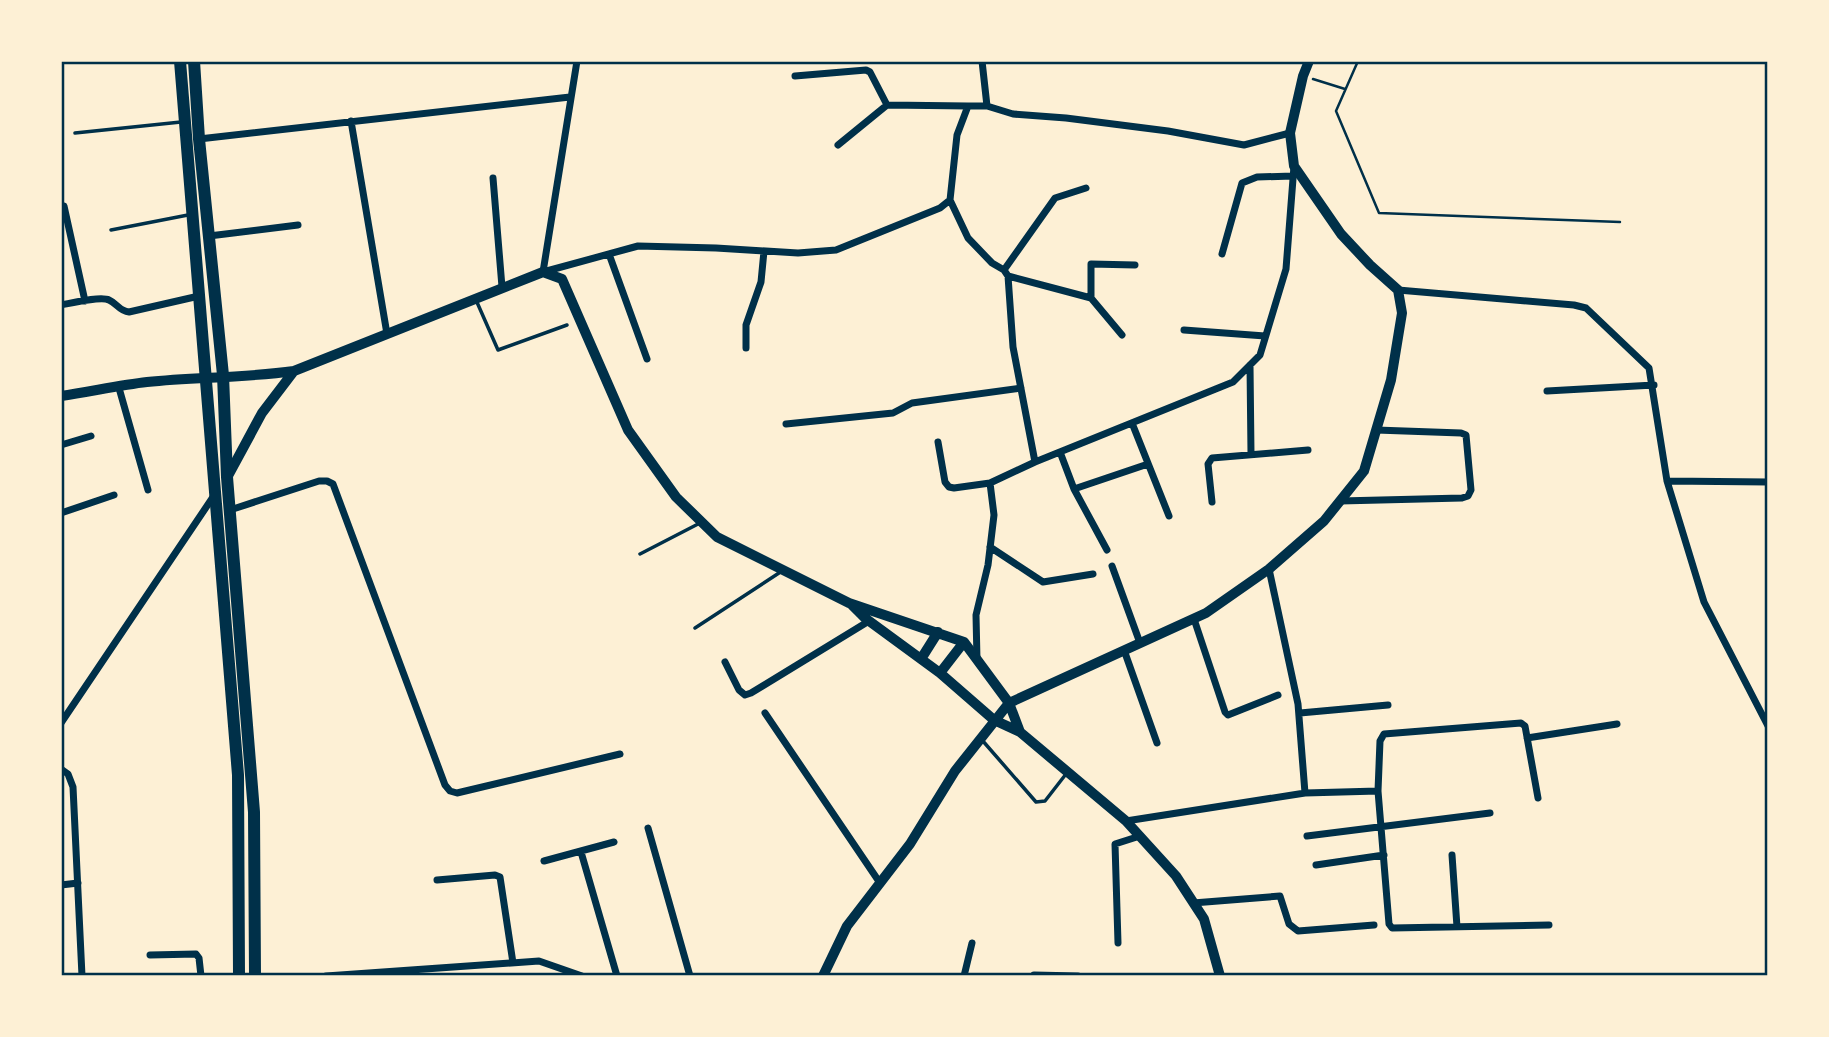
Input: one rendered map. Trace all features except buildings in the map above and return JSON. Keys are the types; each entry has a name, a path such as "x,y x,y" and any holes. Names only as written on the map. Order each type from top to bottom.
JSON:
{"main road":[{"path":"180,61 238,784 239,976"},
{"path":"194,61 199,139 223,375 230,510 254,812 255,976"}],"street":[{"path":"543,272 577,61"},
{"path":"982,61 987,106"},
{"path":"937,442 948,487 990,483 1035,462 1233,382 1260,355 1286,269 1293,171 1290,133 1309,61"},
{"path":"795,76 866,70 870,72 887,105"},
{"path":"199,139 570,97"},
{"path":"838,145 887,105 987,106 1013,114 1156,130 1244,145 1290,133"},
{"path":"968,106 957,135 950,200 968,238 992,263 1006,273 1091,298 1122,335"},
{"path":"351,121 387,334"},
{"path":"1222,254 1242,183 1257,177 1293,171"},
{"path":"1293,171 1341,234 1398,290 1582,306 1650,368 1671,481 1699,590 1768,726"},
{"path":"493,178 502,287"},
{"path":"1035,462 1013,347 1006,273 1055,198 1086,188"},
{"path":"61,396 144,382 223,375 254,377 294,371 543,272 638,246 798,253 836,250 940,208 950,200"},
{"path":"64,206 85,301"},
{"path":"209,236 298,225"},
{"path":"746,348 746,325 761,282 764,251"},
{"path":"609,254 648,359"},
{"path":"1091,298 1091,264 1135,265"},
{"path":"543,272 562,279 628,430 676,497 701,522 718,537 849,603 964,642 1009,703 1020,732"},
{"path":"822,976 847,926 910,844 956,771 1009,703 1206,613 1269,569 1324,521 1364,471 1391,380 1402,313 1398,290"},
{"path":"61,305 108,299 121,310 129,312 199,296"},
{"path":"1184,330 1265,336"},
{"path":"1250,365 1251,454"},
{"path":"62,720 228,477 261,413 294,371"},
{"path":"1547,391 1654,385"},
{"path":"119,388 148,490"},
{"path":"786,424 893,413 912,403 1021,388"},
{"path":"1132,423 1169,516"},
{"path":"1340,501 1468,496 1471,489 1466,435 1376,430"},
{"path":"61,445 91,436"},
{"path":"1212,502 1209,460 1308,450"},
{"path":"1060,452 1074,489 1107,550"},
{"path":"1074,489 1149,464"},
{"path":"230,510 319,481 333,484 445,785 450,791 457,793 620,754"},
{"path":"1671,481 1768,482"},
{"path":"977,660 976,615 994,515 990,483"},
{"path":"61,513 114,495"},
{"path":"990,547 1043,582 1093,574"},
{"path":"1112,566 1140,643"},
{"path":"1269,569 1300,713 1306,793"},
{"path":"849,603 940,673 994,720 1020,732 1126,821 1175,876 1204,919 1220,976"},
{"path":"1194,619 1228,715 1278,695"},
{"path":"725,662 739,690 745,695 869,621"},
{"path":"921,659 939,632"},
{"path":"940,673 964,642"},
{"path":"1124,650 1157,743"},
{"path":"1300,713 1388,705"},
{"path":"765,713 880,883"},
{"path":"1538,798 1525,726 1521,723 1384,734 1380,737 1378,792 1389,924 1392,928 1549,925"},
{"path":"1527,738 1617,724"},
{"path":"61,769 68,774 73,787 82,976"},
{"path":"1126,821 1306,793 1378,792"},
{"path":"1307,836 1490,814"},
{"path":"648,828 690,976"},
{"path":"1118,943 1115,844 1140,836"},
{"path":"544,861 614,842"},
{"path":"581,852 617,976"},
{"path":"1316,865 1384,855"},
{"path":"1452,855 1457,927"},
{"path":"437,880 495,875 500,877 513,963"},
{"path":"61,885 78,883"},
{"path":"1193,902 1280,896 1289,924 1298,931 1374,925"},
{"path":"964,976 972,943"},
{"path":"150,955 196,954 200,958 201,976"},
{"path":"326,976 539,961 582,976"},
{"path":"474,965 476,976"},
{"path":"1034,975 1078,976"}],"lane":[{"path":"75,134 185,122"},
{"path":"111,230 192,214"},
{"path":"476,298 498,350 567,325"},
{"path":"640,554 701,522"},
{"path":"695,628 783,570"},
{"path":"980,738 1036,802 1045,801 1067,772"}],"path":[{"path":"1358,61 1338,105 1337,117 1379,212 1619,222"},
{"path":"1303,76 1345,89"}]}
